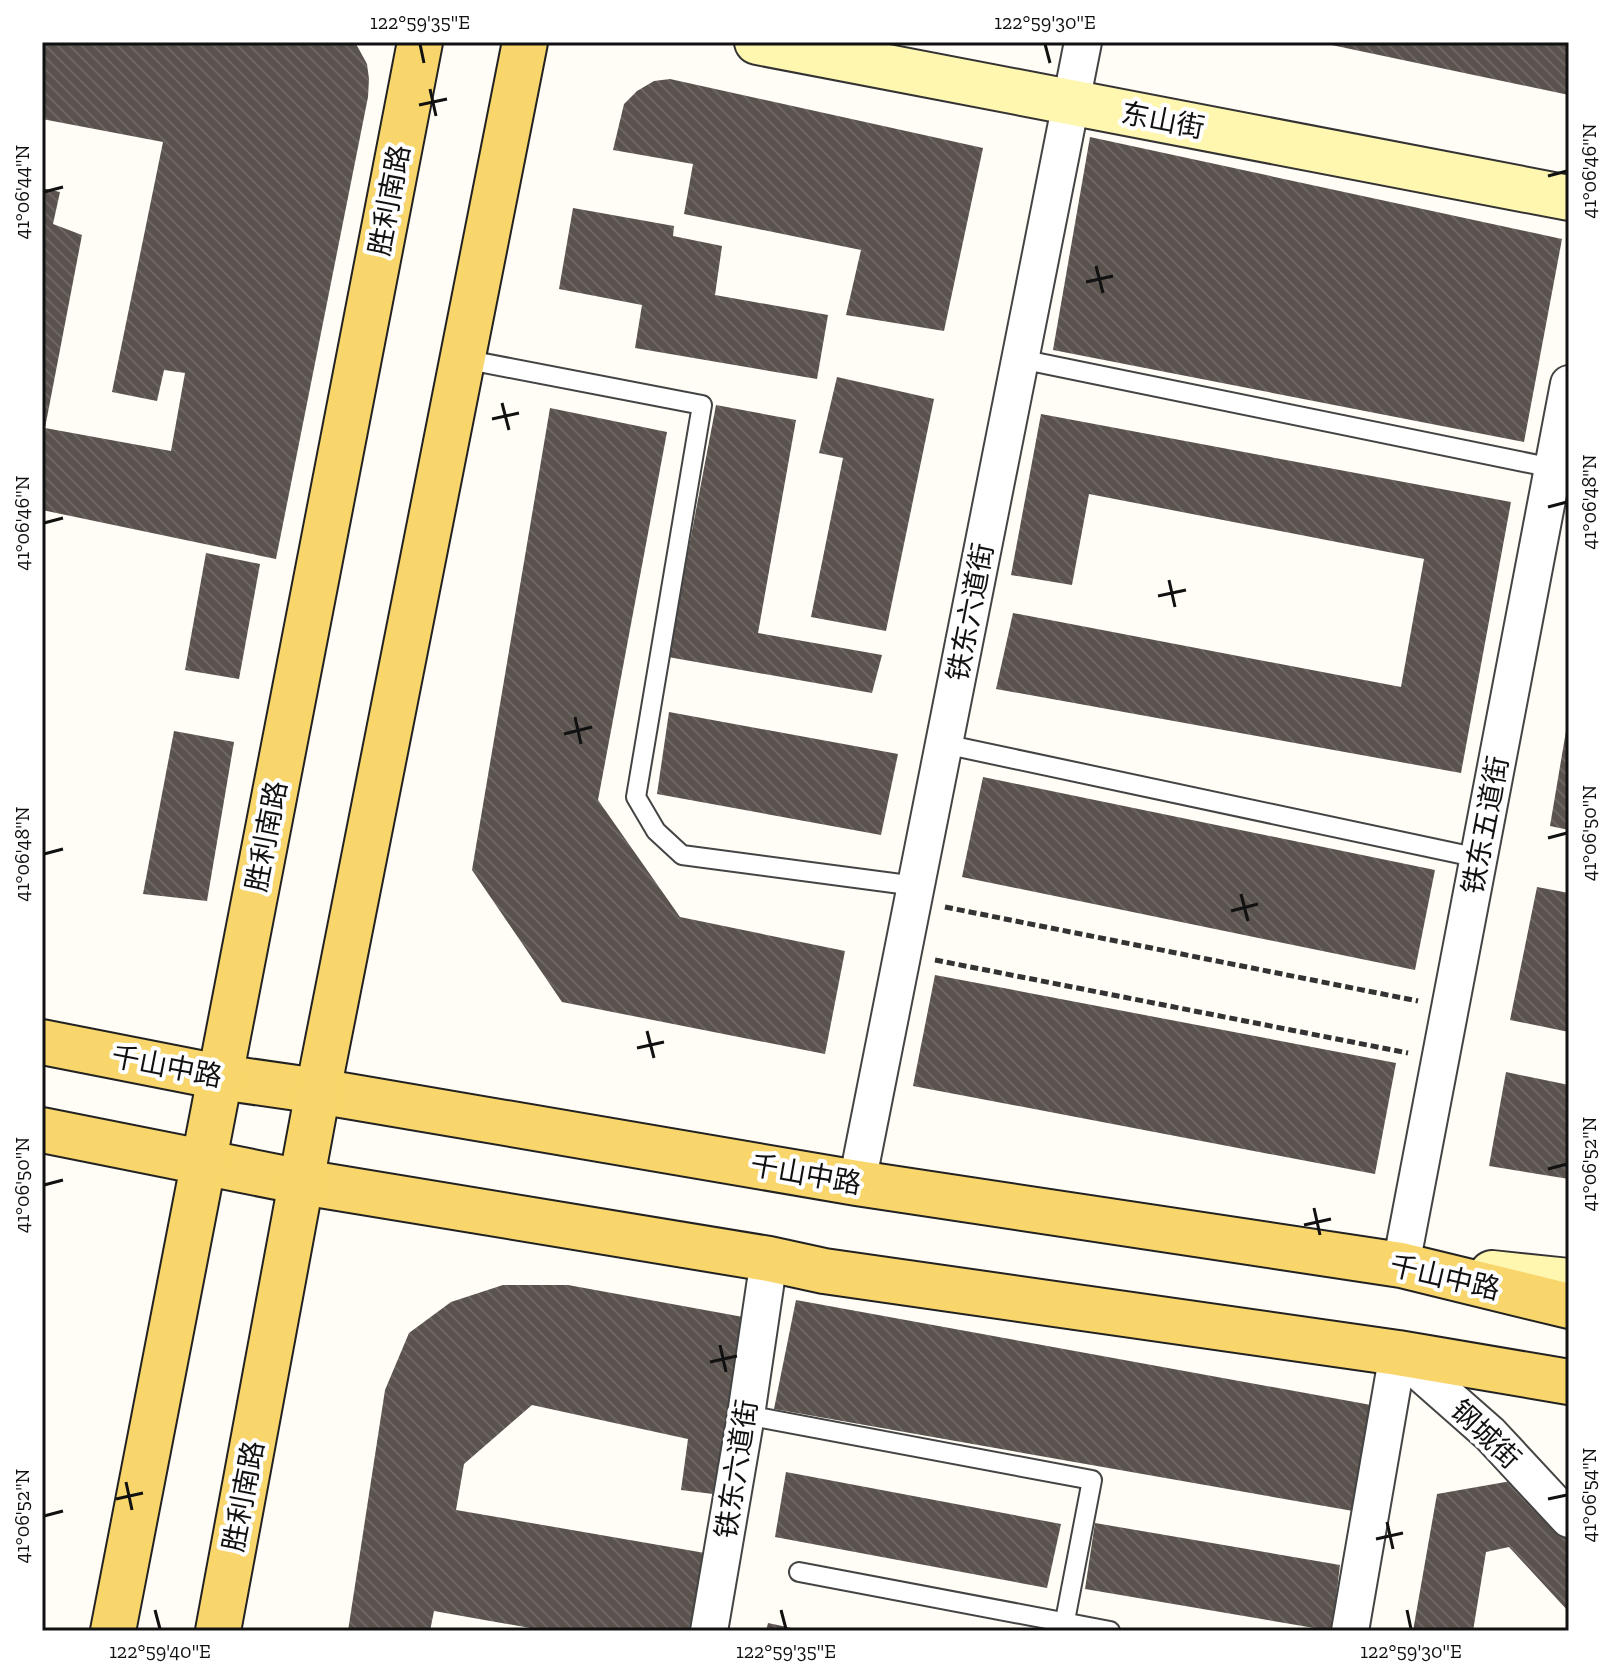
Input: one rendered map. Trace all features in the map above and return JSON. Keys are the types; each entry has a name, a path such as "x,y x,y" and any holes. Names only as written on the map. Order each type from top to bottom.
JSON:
{"main road":[{"name":"胜利南路","path":"113,1631 420,42"},
{"name":"胜利南路","path":"218,1631 318,1091 525,42"},
{"name":"千山中路","path":"42,1042 220,1077 857,1183 1401,1265 1569,1306"},
{"path":"42,1130 302,1182 840,1273 1398,1353 1569,1382"}],"street":[{"name":"东山街","path":"757,42 1569,198"},
{"name":"铁东六道街","path":"857,1183 1083,42"},
{"name":"铁东五道街","path":"1401,1265 1569,384"},
{"name":"铁东六道街","path":"709,1631 769,1259"},
{"path":"1401,1265 1569,1281"},
{"path":"1350,1631 1398,1353 1569,1393"},
{"name":"钢城街","path":"1398,1353 1490,1434 1569,1519"}],"lane":[{"path":"463,359 702,405 636,797 656,831 682,855 914,893"},
{"path":"1020,359 1553,468"},
{"path":"944,744 1479,858"},
{"path":"746,1415 1092,1480 1064,1627"},
{"path":"799,1572 1064,1627 1110,1631"}],"path":[{"path":"914,893 1450,1008"},
{"path":"902,954 1440,1060"}],"building":[{"path":"42,42 355,42 367,64 368,97 276,559 42,510 42,188 60,192 53,224 82,235 45,428 171,451 185,373 164,370 157,401 112,392 163,142 42,119"},
{"path":"1569,42 1569,95 1322,43"},
{"path":"670,79 983,148 944,331 846,315 861,250 684,214 693,164 613,150 624,104 637,91 654,81"},
{"path":"1090,137 1562,239 1524,442 1053,350"},
{"path":"573,208 674,226 673,236 722,246 715,295 828,315 817,379 635,348 642,305 559,289"},
{"path":"837,377 934,399 886,631 811,617 843,458 819,453"},
{"path":"716,405 796,420 758,633 882,655 872,693 668,657"},
{"path":"550,408 667,432 598,800 680,917 845,951 825,1054 562,1002 472,870"},
{"path":"1041,414 1511,502 1461,773 996,689 1013,613 1401,687 1424,559 1089,494 1072,585 1011,575"},
{"path":"206,553 260,564 239,679 185,670"},
{"path":"669,712 898,754 881,835 657,794"},
{"path":"1569,725 1569,830 1550,826"},
{"path":"174,731 234,742 207,901 143,894"},
{"path":"983,777 1435,870 1415,970 962,877"},
{"path":"1537,887 1569,893 1569,1032 1510,1020"},
{"path":"935,975 1396,1063 1375,1174 913,1086"},
{"path":"1506,1072 1569,1085 1569,1179 1489,1166"},
{"path":"503,1285 568,1285 743,1317 713,1494 681,1490 688,1439 532,1405 464,1464 456,1510 705,1553 689,1631 547,1631 434,1611 430,1631 348,1631 385,1390 409,1333 451,1302"},
{"path":"796,1300 1371,1405 1353,1511 774,1409"},
{"path":"786,1472 1061,1524 1047,1588 775,1537"},
{"path":"1517,1480 1569,1536 1569,1612 1509,1547 1486,1552 1473,1631 1413,1631 1437,1494"},
{"path":"1095,1523 1340,1565 1332,1631 1085,1589"},
{"path":"768,1623 801,1630 801,1631 766,1631"}]}
